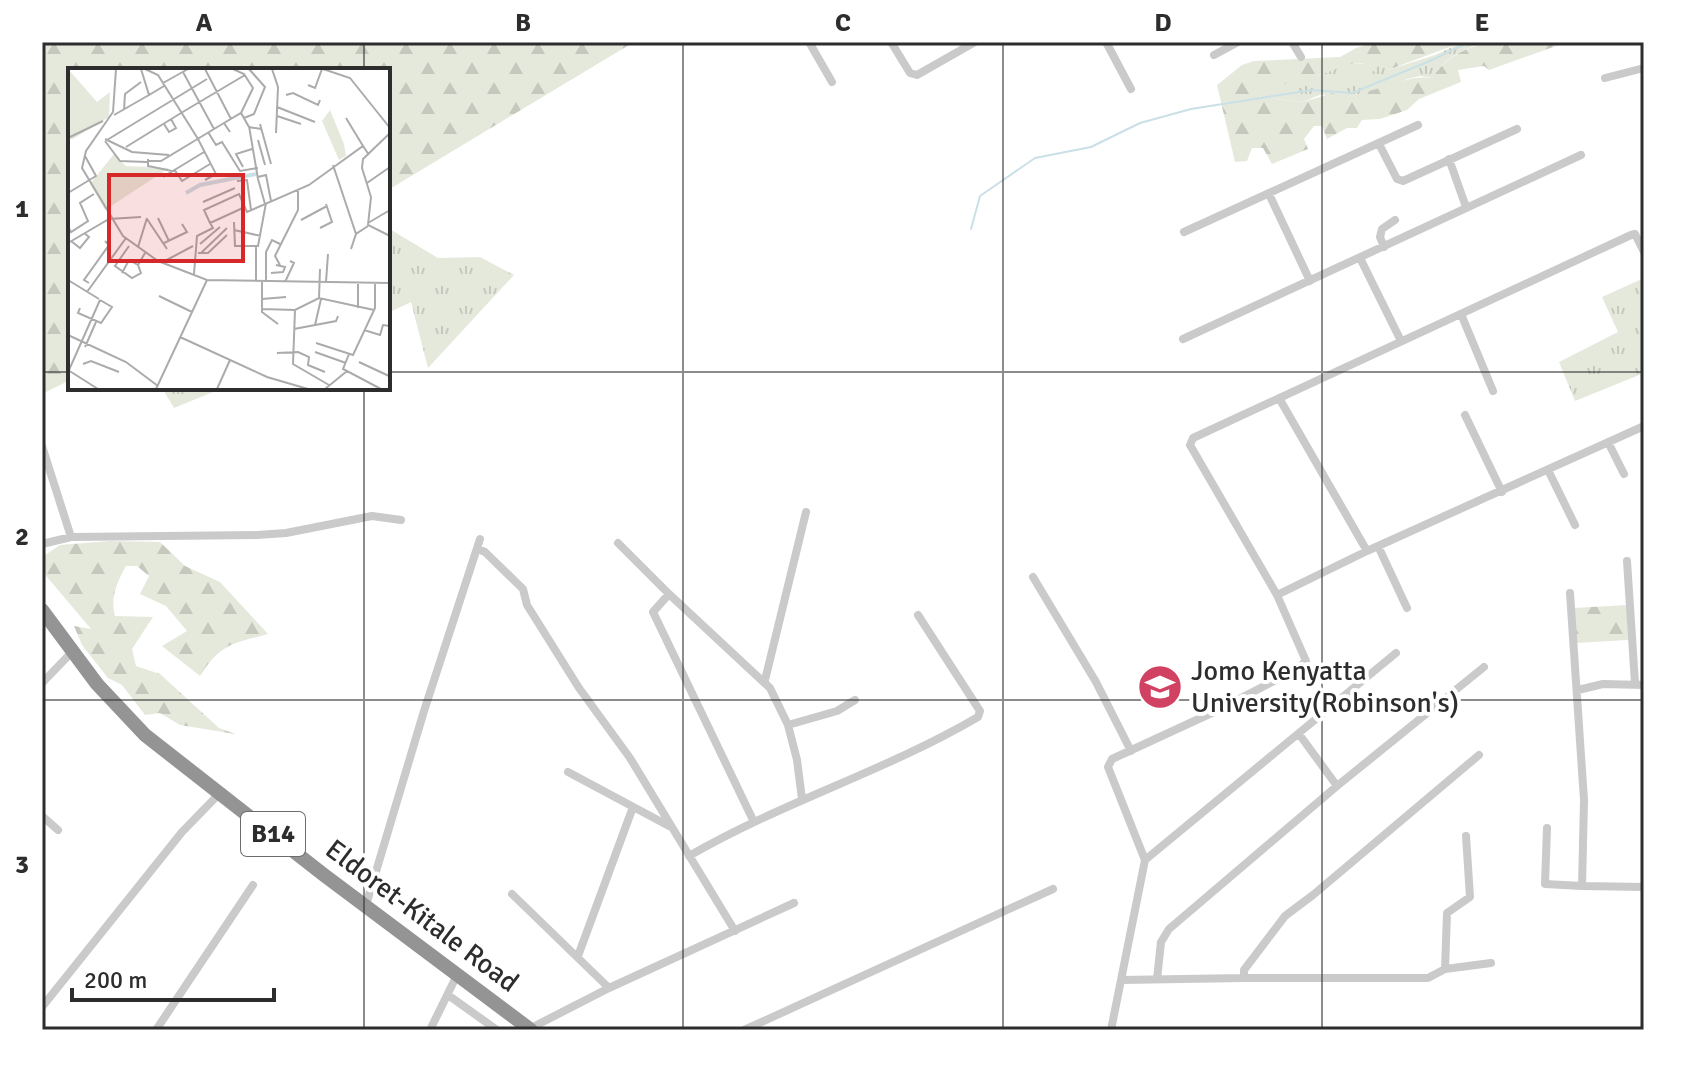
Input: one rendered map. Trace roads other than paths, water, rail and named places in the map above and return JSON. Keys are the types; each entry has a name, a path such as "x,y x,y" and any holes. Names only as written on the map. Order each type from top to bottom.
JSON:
{"highway":[{"name":"Eldoret-Kitale Road","path":"42,610 72,652 126,716 219,794 530,1030"}],"street":[{"path":"809,42 832,82"},
{"path":"891,42 910,73 917,75 974,42"},
{"path":"1214,55 1238,42"},
{"path":"1292,42 1301,57"},
{"path":"1109,43 1131,89"},
{"path":"1605,78 1644,68"},
{"path":"1184,232 1418,125"},
{"path":"1379,144 1400,181 1517,129"},
{"path":"1183,339 1581,155"},
{"path":"1449,159 1466,207"},
{"path":"1269,194 1310,281"},
{"path":"1384,247 1380,237 1382,229 1395,220"},
{"path":"1111,1030 1145,860 1108,767 1112,759 1216,711 1297,669 1306,661 1277,595 1190,445 1193,438 1631,235 1635,234 1644,252"},
{"path":"1360,258 1401,341"},
{"path":"1461,314 1493,391"},
{"path":"1279,398 1367,551"},
{"path":"1465,415 1502,492"},
{"path":"1277,595 1644,426"},
{"path":"1608,442 1624,474"},
{"path":"42,446 71,537"},
{"path":"1548,470 1575,525"},
{"path":"765,680 806,512"},
{"path":"42,544 71,537 286,533 372,516 401,520"},
{"path":"366,905 480,539"},
{"path":"618,543 669,594 765,680 788,725 802,799"},
{"path":"1378,546 1407,608"},
{"path":"478,549 485,552 523,589 527,605 579,688 630,758 735,931"},
{"path":"1578,690 1603,684 1640,684 1627,561"},
{"path":"1033,577 1089,669 1131,751"},
{"path":"1570,593 1584,800 1582,886"},
{"path":"669,594 653,612 753,820"},
{"path":"689,856 753,820 978,717 980,711 918,615"},
{"path":"42,683 72,652"},
{"path":"1145,860 1396,653"},
{"path":"1157,979 1161,942 1169,929 1337,786 1484,667"},
{"path":"788,725 837,711 855,700"},
{"path":"1299,734 1337,786"},
{"path":"1244,978 1244,970 1285,916 1479,755"},
{"path":"568,772 672,828"},
{"path":"42,1007 46,992 182,832 219,794"},
{"path":"578,956 633,807"},
{"path":"42,816 58,830"},
{"path":"1547,828 1545,884 1563,887 1644,887"},
{"path":"1445,969 1447,913 1470,897 1466,836"},
{"path":"156,1030 253,885"},
{"path":"744,1030 1053,889"},
{"path":"512,894 609,988"},
{"path":"530,1030 609,988 794,903"},
{"path":"1121,980 1428,978 1445,969 1491,963"},
{"path":"430,1030 457,975"},
{"path":"448,995 497,1030"}],"waterway":[{"path":"971,229 980,196 1035,158 1091,147 1140,123 1191,109 1312,90 1352,93 1469,42"}],"place":[{"name":"Jomo Kenyatta University(Robinson's)","path":"1160,687"}]}
